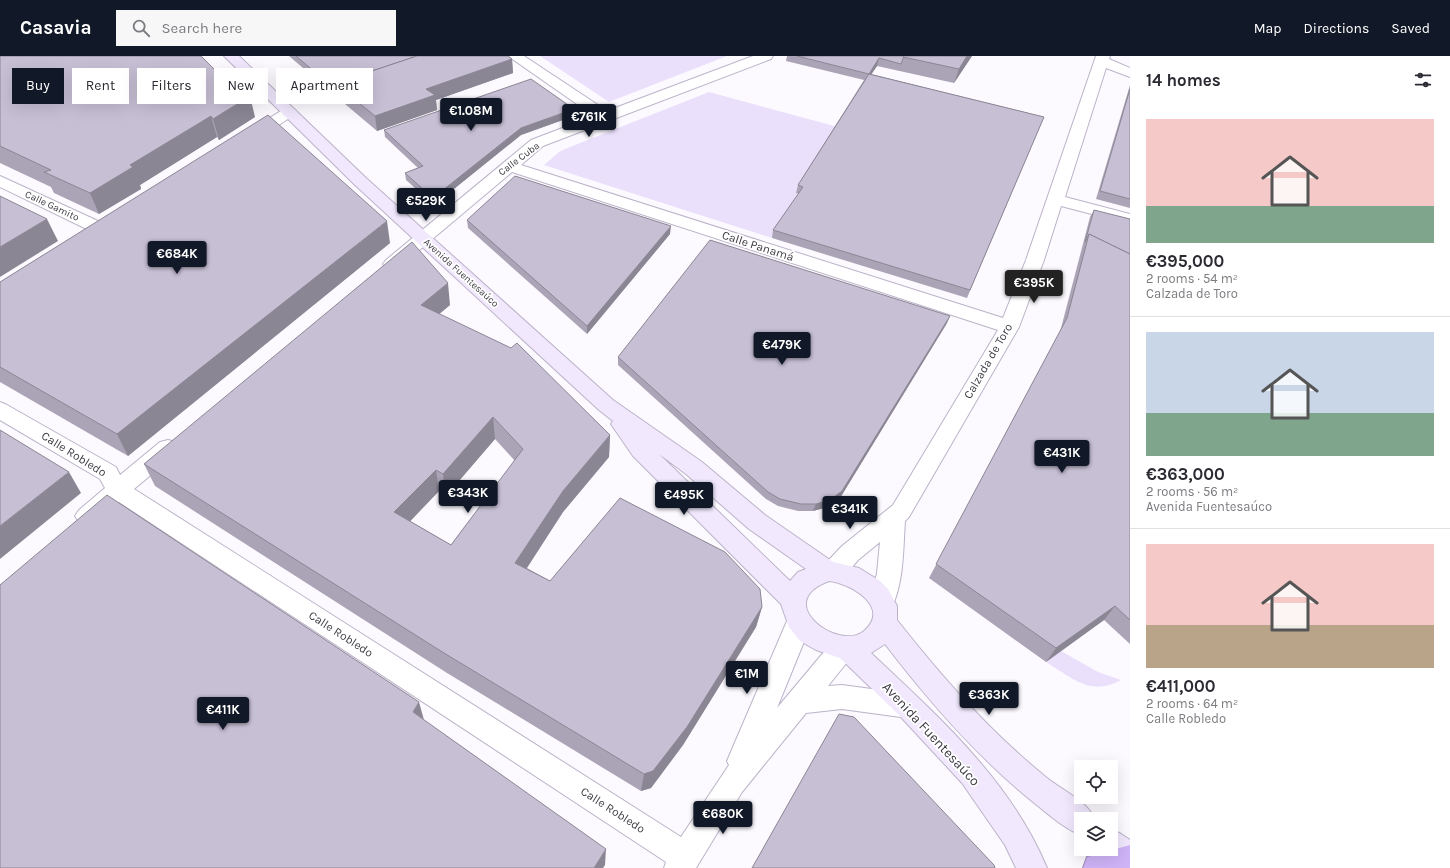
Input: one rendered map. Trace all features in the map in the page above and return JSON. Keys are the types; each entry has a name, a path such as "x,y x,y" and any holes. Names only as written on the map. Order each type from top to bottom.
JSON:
{"highway":[{"path":"1098,868 1130,860"}],"street":[{"name":"Avenida Fuentesaúco","path":"230,56 423,239 606,405 694,468 757,522 831,571"},
{"path":"515,56 605,117"},
{"name":"Calle Cuba","path":"380,274 537,143 761,57"},
{"path":"1102,59 1130,73"},
{"name":"Calzada de Toro","path":"831,571 850,553 901,511 1009,327 1035,260 1054,199 1102,59"},
{"path":"237,146 289,112"},
{"name":"Calle Panamá","path":"508,166 1009,327"},
{"name":"Calle Gamito","path":"0,181 105,231"},
{"path":"1054,199 1130,219"},
{"name":"Avenida Fuentesaúco","path":"606,405 642,450 796,611 810,634 825,643 845,648 864,645 877,636 883,612"},
{"name":"Calle Robledo","path":"0,410 108,473 117,490 682,863"},
{"path":"70,529 184,435"},
{"path":"883,612 890,573 894,518"},
{"name":"Avenida Fuentesaúco","path":"796,611 796,589 803,579 814,573 831,571 849,574 863,580 874,590 883,612 915,664 969,723 1026,778 1074,816"},
{"path":"732,782 796,611"},
{"name":"Avenida Fuentesaúco","path":"845,648 908,706 972,773 1015,835 1032,868"},
{"path":"682,863 732,782 798,701 845,648"},
{"path":"798,701 842,697 908,706"},
{"path":"1118,850 1130,860"}],"shaded area":[{"path":"540,56 727,56 609,102"},
{"path":"709,92 838,127 796,193 802,195 772,238 544,165 559,152 565,149"},
{"path":"1061,651 1098,672 1121,680 1110,685 1100,687 1091,686 1073,679 1046,662"}],"building":[{"path":"0,56 201,56 214,69 214,104 237,104 213,119 211,116 130,165 133,167 90,193 44,172 51,170 0,146"},
{"path":"296,56 417,56 373,71 373,68 310,68"},
{"path":"417,56 508,56 512,59 426,89 435,95 375,116 360,104 373,104 373,71"},
{"path":"797,56 904,56 901,64 879,58 869,74"},
{"path":"967,56 959,69 903,57"},
{"path":"869,74 1044,117 970,290 773,230 803,187 798,185"},
{"path":"531,79 574,109 521,128 433,198 405,173 423,166 384,130"},
{"path":"1130,89 1130,199 1100,191"},
{"path":"268,115 387,221 117,434 0,367 0,282"},
{"path":"515,176 671,226 587,326 467,220"},
{"path":"0,196 47,219 0,247"},
{"path":"1094,210 1130,219 1130,254 1089,234 1085,242"},
{"path":"1089,234 1130,254 1130,620 1115,606 1056,648 936,564 1067,318"},
{"path":"710,240 950,316 842,491 830,500 816,504 801,504 780,499 768,492 618,357"},
{"path":"412,242 448,283 421,305 511,348 517,343 610,435 563,491 515,563 550,581 620,498 725,552 760,589 762,607 687,727 653,771 644,774 444,653 144,464","holes":["493,417 523,449 451,545 394,512 436,470 443,474"]},
{"path":"0,430 69,472 0,526"},
{"path":"107,495 419,702 413,712 606,849 594,868 0,868 0,585"},
{"path":"839,714 854,717 994,865 995,868 752,868"}]}
